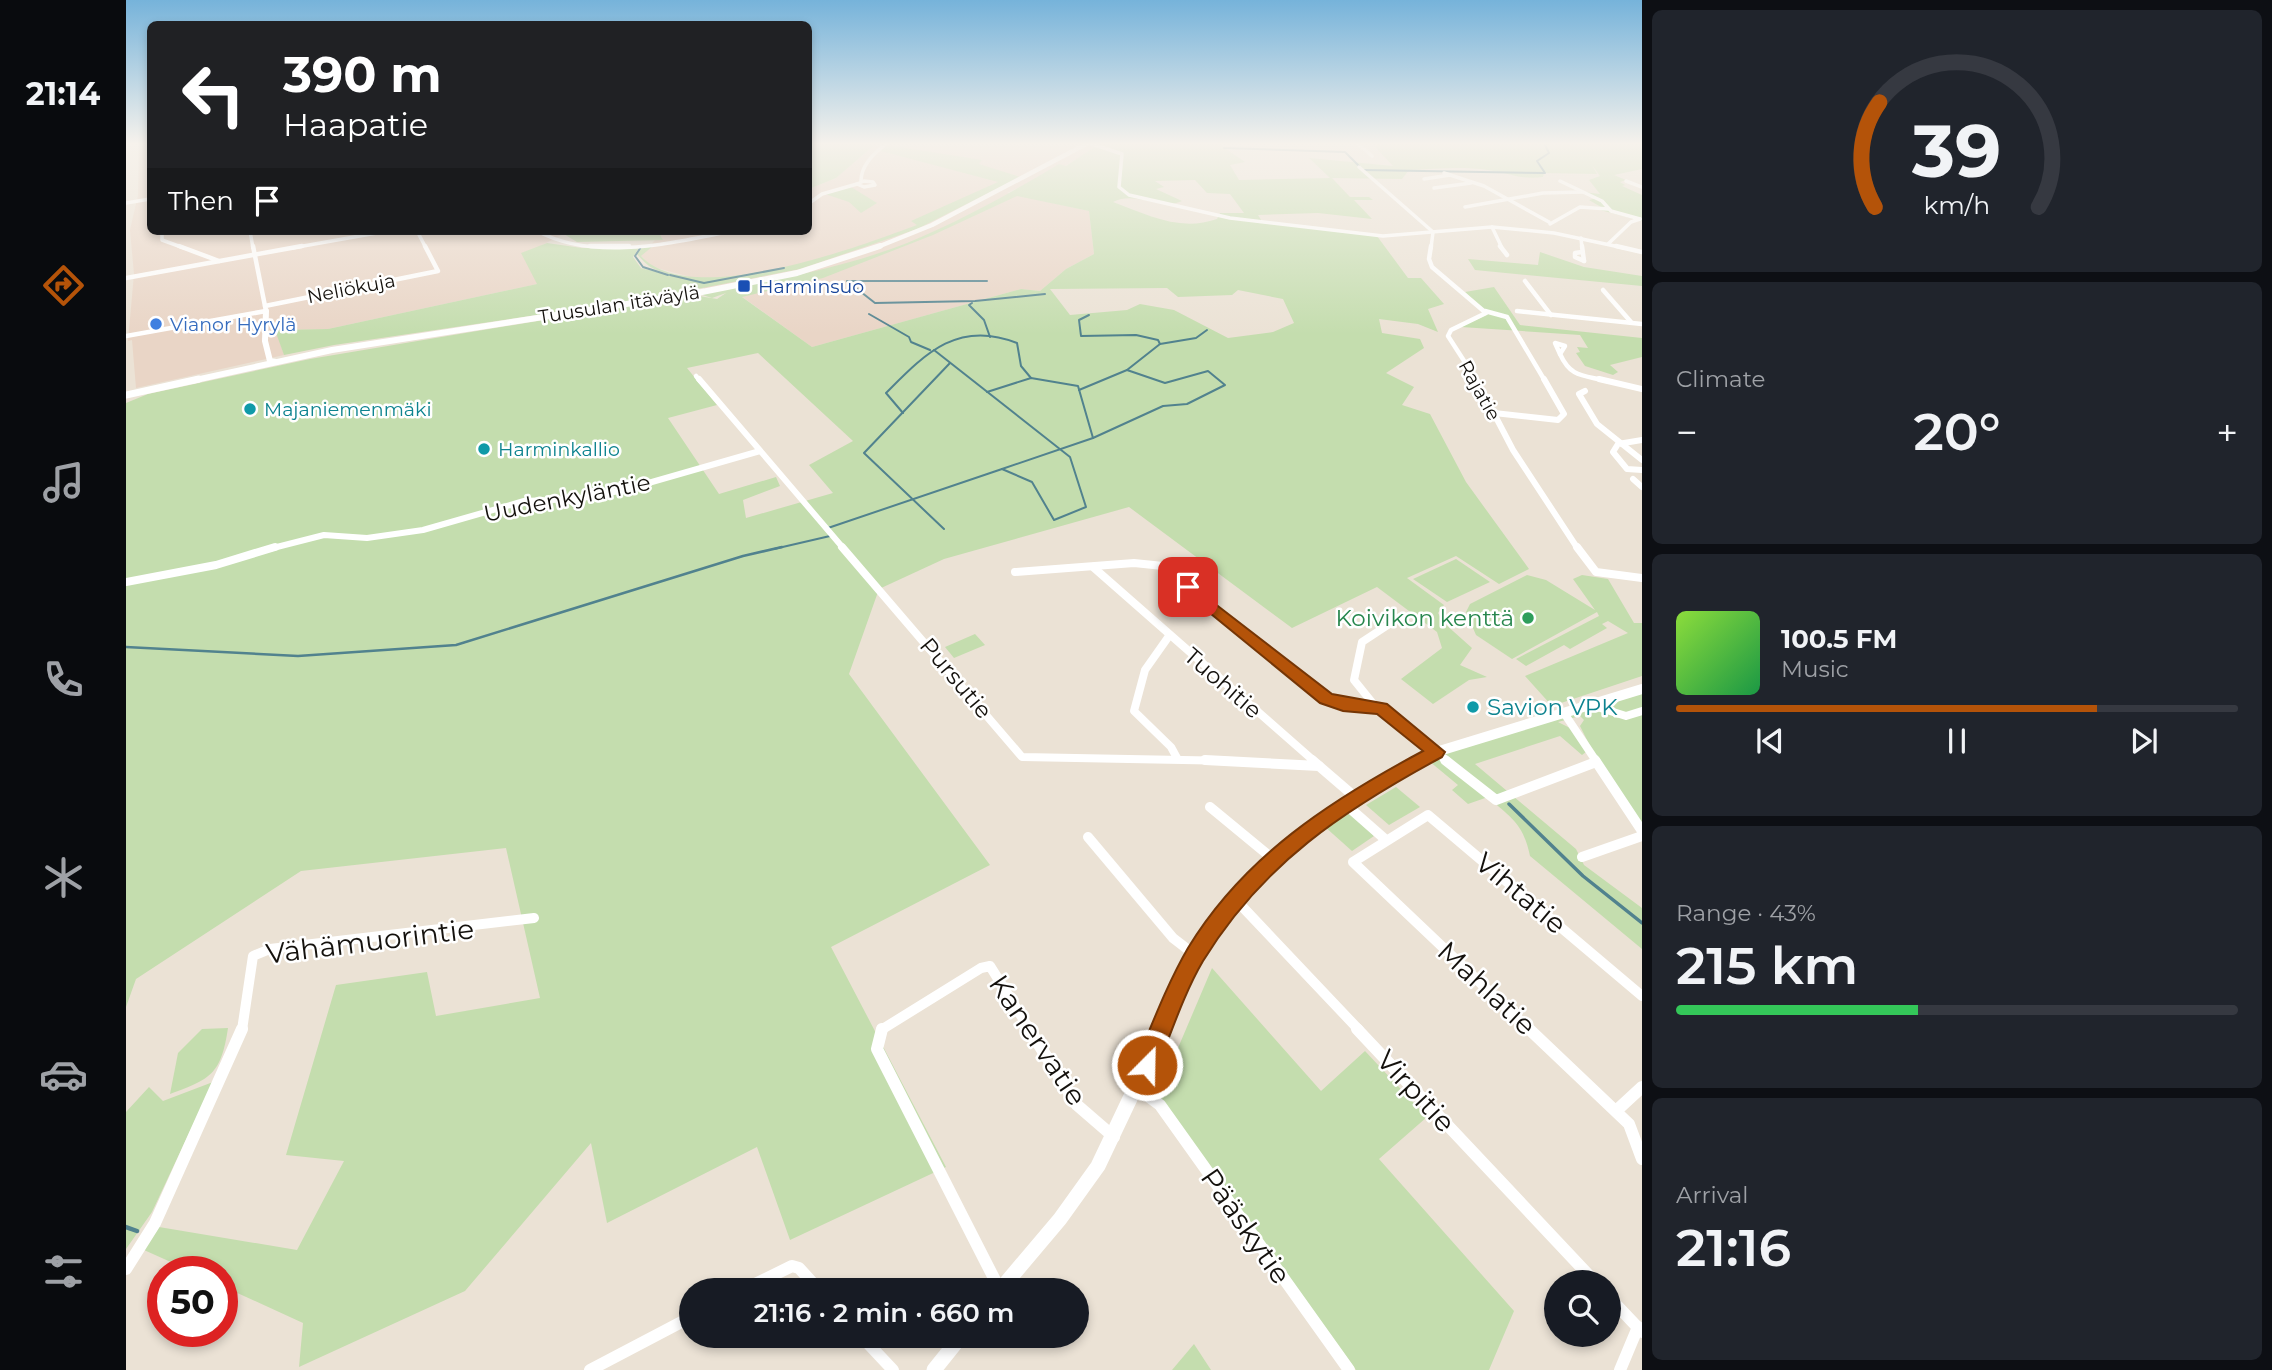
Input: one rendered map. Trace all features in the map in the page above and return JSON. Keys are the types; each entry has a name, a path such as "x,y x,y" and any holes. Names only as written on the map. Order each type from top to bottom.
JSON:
{"main road":[{"name":"Tuusulan itäväylä","path":"126,395 290,359 414,336 710,291 797,272 876,248 932,225 969,206"},
{"path":"251,368 265,359 265,309"},
{"path":"265,336 272,353 290,359"},
{"path":"265,336 269,358 276,362"},
{"path":"1010,1278 1060,1219 1114,1137 1195,955 1236,900 1273,859 1350,800 1436,752 1594,706 1642,689"},
{"path":"934,1370 952,1348"}],"street":[{"path":"1176,206 1241,219 1383,236 1492,227 1554,233 1642,252"},
{"path":"1402,206 1429,232 1429,259 1432,267 1485,311 1507,317 1564,414 1558,420 1494,413"},
{"path":"1521,206 1549,222 1554,233"},
{"path":"1549,222 1569,216 1580,207 1608,209 1640,219 1631,222 1608,244"},
{"path":"1492,227 1507,255"},
{"path":"162,235 162,240 219,261"},
{"path":"251,235 265,309"},
{"path":"126,278 366,235"},
{"name":"Neliökuja","path":"126,336 438,271 419,235"},
{"path":"543,235 554,243 594,247 680,241 711,235"},
{"path":"1581,238 1582,252"},
{"path":"1525,281 1551,314"},
{"path":"1603,290 1631,322"},
{"name":"Rajatie","path":"1485,311 1482,316 1448,332 1521,463 1596,572 1642,578"},
{"path":"1517,311 1642,324"},
{"path":"1560,354 1567,369 1573,373 1642,389"},
{"name":"Pursutie","path":"696,376 1022,757 1177,758 1319,766"},
{"path":"1585,391 1580,394 1591,417 1618,444 1642,460"},
{"path":"1642,440 1618,444 1613,452 1627,469 1642,470"},
{"name":"Uudenkyläntie","path":"126,582 194,571 312,538 367,538 423,530 524,501 577,499 624,490 760,451"},
{"path":"1633,479 1642,487"},
{"path":"1014,572 1134,563 1163,566 1326,699 1343,705 1375,706"},
{"name":"Tuohitie","path":"1093,567 1319,766 1350,800 1391,837"},
{"path":"1400,617 1362,642 1354,680 1375,706 1387,712 1496,800 1596,762"},
{"path":"1169,636 1156,648 1149,660 1134,711 1171,747 1177,758"},
{"path":"1594,706 1626,716 1642,710"},
{"path":"1564,713 1642,834 1582,857"},
{"path":"1210,807 1273,859"},
{"name":"Vihtatie","path":"1391,837 1428,815 1642,996"},
{"path":"1088,837 1173,938 1195,955"},
{"name":"Mahlatie","path":"1391,837 1350,859 1629,1124 1642,1160"},
{"name":"Virpitie","path":"1236,900 1584,1270"},
{"name":"Vähämuorintie","path":"126,1269 155,1223 244,1025 253,956 270,948 534,918"},
{"name":"Kanervatie","path":"994,1278 877,1049 877,1039 882,1028 981,968 990,966 1077,1105 1114,1137"},
{"path":"1616,1111 1642,1087"},
{"name":"Pääskytie","path":"1137,1088 1160,1105 1349,1370"},
{"path":"765,1278 782,1269 799,1268 808,1278"},
{"path":"1620,1370 1640,1329 1621,1309"},
{"path":"590,1370 679,1323"},
{"path":"872,1348 893,1370"}],"shaded area":[{"path":"136,206 147,206 147,235 561,235 531,251 537,284 328,329 276,330 284,355 136,388 132,340 128,341 134,274 130,230"},
{"path":"812,206 1066,206 1089,211 1094,254 1066,269 1040,291 1021,289 812,347 741,296 705,290 698,279 653,267 641,256 655,240 663,240 660,235 812,235"}],"green space":[{"path":"853,206 872,206 861,213"},
{"path":"945,206 963,206 917,229 800,269 645,299 334,345 284,355 275,330 328,329 537,284 521,253 547,243 582,248 639,248 633,257 641,268 676,277 654,269 636,253 642,248 653,246 641,256 665,271 696,277 734,276 775,269 856,247 917,225 911,221"},
{"path":"984,206 996,206 933,235 823,278 742,297 812,347 1021,289 1040,291 1066,269 1094,254 1089,211 1065,206 1123,206 1152,217 1190,224 1217,219 1220,213 1244,213 1239,206 1360,206 1372,219 1318,213 1258,215 1263,223 1377,236 1408,278 1421,278 1444,304 1428,309 1438,332 1418,324 1379,319 1382,333 1420,339 1424,348 1386,373 1414,387 1402,405 1430,414 1466,482 1529,569 1499,584 1456,556 1407,578 1444,605 1438,613 1444,623 1472,648 1460,665 1487,677 1469,680 1433,704 1401,679 1442,648 1437,632 1377,587 1292,628 1129,507 944,559 879,589 849,674 990,865 831,947 946,1167 790,1240 757,1147 607,1223 591,1143 465,1291 299,1367 303,1323 238,1293 238,1256 157,1256 144,1250 159,1227 297,1250 344,1161 286,1155 336,985 427,972 436,1016 540,998 506,848 301,871 136,979 126,1007 126,403 148,394 310,359 693,295 717,299 726,293 712,298 699,294 819,270 891,249 933,232","holes":["1167,288 1178,297 1232,295 1238,290 1283,299 1294,323 1273,332 1228,338 1174,310 1140,304 1127,310 1070,315 1050,289","758,353 853,441 809,465 833,493 746,518 743,500 780,486 776,477 719,494 668,418 717,405 687,368"]},
{"path":"1585,206 1642,206 1642,221"},
{"path":"566,235 660,235 663,240 577,242"},
{"path":"1540,252 1584,267 1642,276 1642,286 1475,270 1468,259 1538,265"},
{"path":"1494,287 1520,325 1642,338 1642,357 1610,365 1618,372 1613,375 1585,366 1576,353 1580,352 1577,347 1588,348 1580,335 1461,327 1488,314 1465,292"},
{"path":"1456,559 1490,582 1447,602 1413,579"},
{"path":"1527,575 1546,580 1595,610 1573,579 1582,575 1608,579 1634,623 1642,623 1642,676 1552,706 1525,676 1628,633 1608,621 1602,624 1607,628 1570,649 1564,645 1526,666 1516,659 1599,616 1597,612 1512,659 1476,635 1466,612 1470,604"},
{"path":"975,634 985,645 954,658 945,647"},
{"path":"1642,692 1642,823 1591,748 1580,726 1584,720 1580,716 1558,722 1570,728 1586,752 1582,755 1560,736 1475,764 1576,849 1584,865 1642,908 1642,949 1530,856 1520,829 1504,811 1488,797 1468,804 1452,790 1458,785 1429,761 1436,755"},
{"path":"1396,787 1420,807 1389,825 1366,805"},
{"path":"1347,811 1374,836 1352,851 1324,826"},
{"path":"1212,968 1321,1091 1365,1051 1427,1117 1379,1159 1514,1311 1489,1370 1356,1370 1158,1095"},
{"path":"228,1028 222,1056 212,1073 195,1084 170,1094 178,1053 202,1029"},
{"path":"213,1082 152,1212 126,1249 126,1112 149,1087 163,1101"},
{"path":"1194,1344 1211,1370 1172,1370"}],"waterway":[{"path":"641,247 635,256 643,267 668,275"},
{"path":"670,275 704,283 784,268"},
{"path":"987,281 847,281 875,303 975,301 1045,294"},
{"path":"972,303 969,305 984,320 990,336"},
{"path":"869,314 909,337 911,342 930,350"},
{"path":"1089,315 1079,320 1081,336 1136,335 1158,340 1160,344"},
{"path":"1160,344 1196,338 1207,330"},
{"path":"934,350 959,338 990,336"},
{"path":"990,336 1017,343 1021,366 1031,378"},
{"path":"1127,370 1160,344"},
{"path":"903,413 886,393 934,350"},
{"path":"934,350 987,392"},
{"path":"903,413 950,363"},
{"path":"1079,390 1127,370"},
{"path":"1093,438 1163,406 1187,404 1225,385 1208,371 1165,383 1127,370"},
{"path":"987,392 1031,378"},
{"path":"1031,378 1078,386 1079,390"},
{"path":"1079,390 1093,438"},
{"path":"987,392 1060,449"},
{"path":"903,413 864,453 913,499"},
{"path":"1060,449 1093,438"},
{"path":"1002,469 1032,482 1054,520 1086,507 1070,457 1060,449"},
{"path":"1002,469 1060,449"},
{"path":"913,499 1002,469"},
{"path":"828,528 913,499"},
{"path":"913,499 944,529"},
{"path":"774,549 830,536"},
{"path":"126,647 298,656 456,645 743,556 782,547"},
{"path":"1509,804 1583,876 1642,923"},
{"path":"126,1227 137,1231"}],"place":[{"name":"Harminsuo","path":"744,286"},
{"name":"Vianor Hyrylä","path":"156,324"},
{"name":"Majaniemenmäki","path":"250,409"},
{"name":"Harminkallio","path":"484,449"},
{"name":"Koivikon kenttä","path":"1528,618"},
{"name":"Savion VPK","path":"1473,707"}],"route":[{"path":"1147,1065 1195,955 1242,892 1283,849 1314,825 1362,792 1436,752 1387,712 1375,706 1343,705 1326,699 1188,587"}]}
